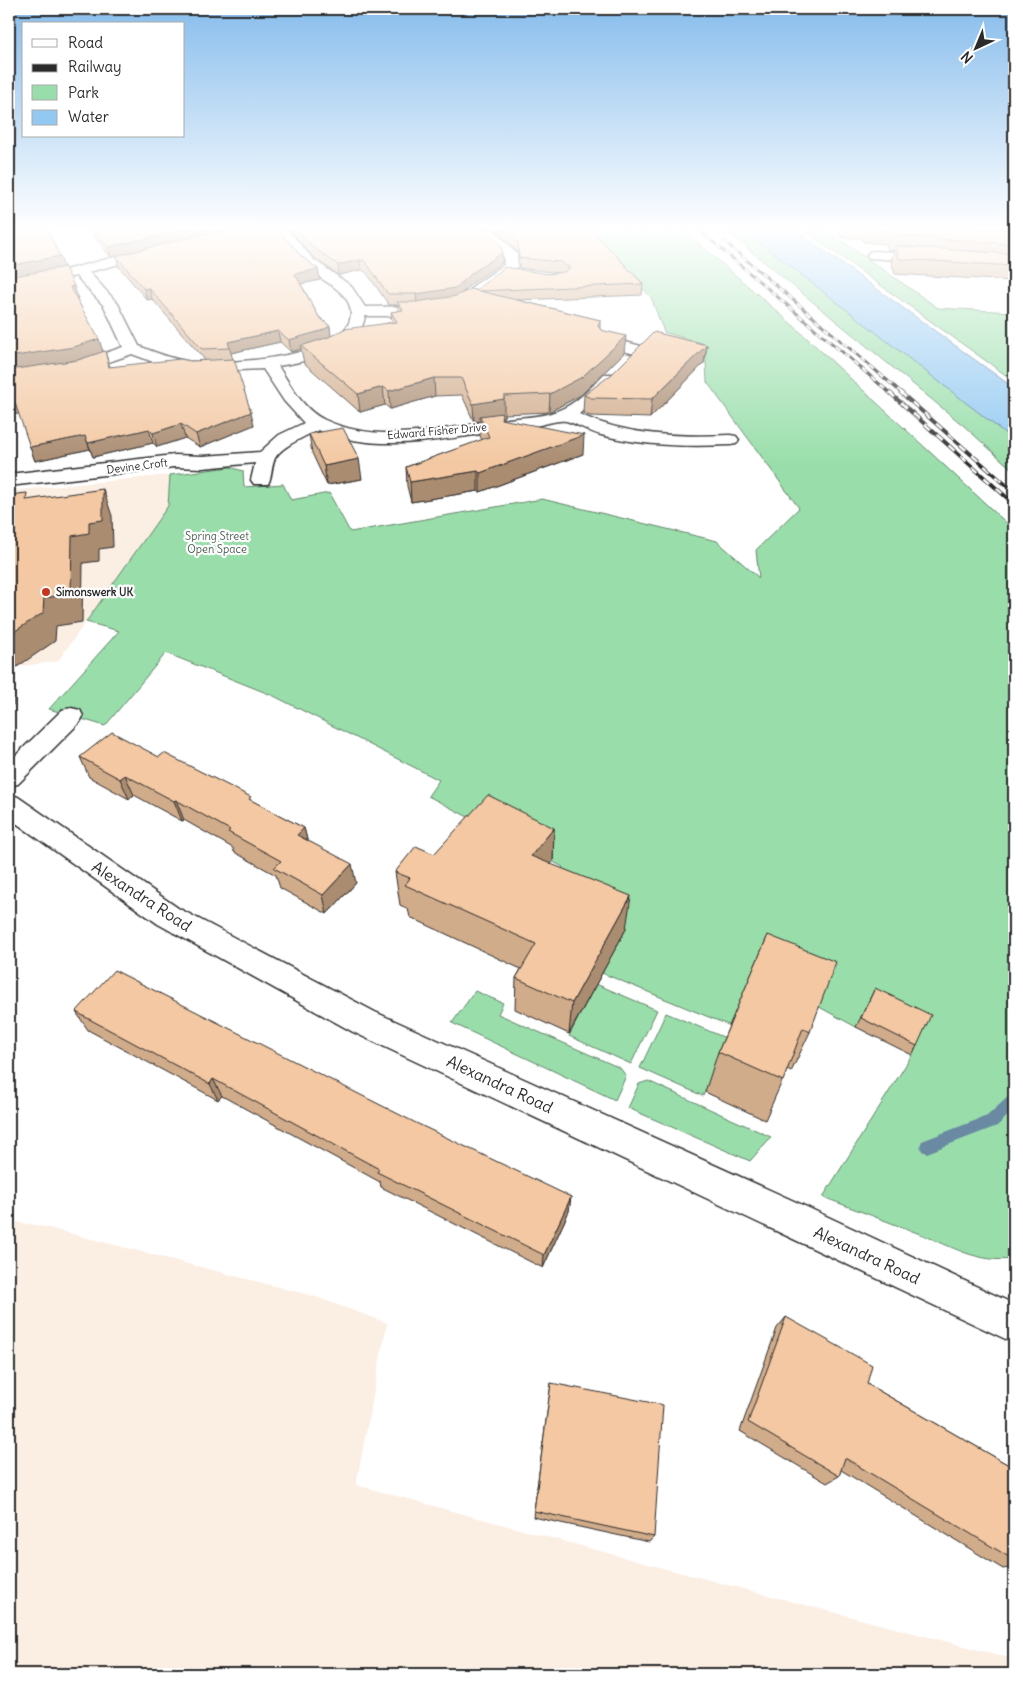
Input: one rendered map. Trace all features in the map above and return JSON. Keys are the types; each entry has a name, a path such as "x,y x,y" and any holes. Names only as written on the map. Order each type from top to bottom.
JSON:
{"street":[{"path":"113,308 132,349"},
{"path":"9,378 82,366 132,349 162,360 195,367 234,368 269,365 308,354 347,337 356,326 359,312 358,308"},
{"path":"359,312 418,312 443,309"},
{"name":"Edward Fisher Drive","path":"269,365 298,408 317,423 345,433 370,436 399,436 446,432 565,414 585,402 644,345 606,342"},
{"path":"565,414 586,425 620,436 689,442 730,440"},
{"path":"262,480 265,457 285,439 317,423"},
{"path":"689,442 695,461"},
{"name":"Devine Croft","path":"9,480 174,462 203,462 265,457"},
{"path":"9,777 71,716"},
{"name":"Alexandra Road","path":"9,804 168,916 364,1022 781,1214 1014,1324"}],"shaded area":[{"path":"170,475 168,506 58,661 9,668 9,491"},
{"path":"9,1221 41,1226 313,1296 387,1323 356,1485 670,1570 1014,1659 1014,1674 9,1674"}],"green space":[{"name":"Spring Street Open Space","path":"655,308 773,308 1014,530 1014,1259 988,1259 966,1253 823,1197 912,1055 925,1025 856,1027 810,1002 733,1027 602,973 543,894 563,867 428,796 439,780 274,696 166,653 105,726 49,709 119,631 86,622 168,506 170,475 230,467 243,471 244,487 283,484 291,500 329,493 350,532 542,499 717,541 759,578 756,550 799,508 707,382 705,344 664,332"},
{"path":"820,308 844,308 1014,440 1014,471 964,426"},
{"path":"912,308 1014,312 1014,381"},
{"path":"596,984 657,1010 631,1064 569,1036"},
{"path":"475,991 503,1003 498,1014 620,1068 626,1076 615,1100 452,1023"},
{"path":"666,1013 728,1039 703,1096 640,1068"},
{"path":"648,1081 771,1137 750,1161 628,1108 639,1084"}],"water":[{"path":"844,308 903,308 1014,388 1014,440"}],"building":[{"path":"9,308 81,308 99,339 74,347 9,357"},
{"path":"166,308 314,308 319,317 330,326 321,331 289,340 278,331 228,342 230,348 202,349"},
{"path":"401,308 548,308 600,320 598,326 601,330 626,336 582,377 550,394 504,396 504,399 473,404 461,378 434,378 389,391 383,387 358,394 301,346 329,337 344,329 397,322 391,312 403,310"},
{"path":"654,332 707,345 652,399 591,398 584,395 612,374"},
{"path":"105,351 109,367 180,359 191,361 234,359 251,412 196,434 181,424 153,433 149,429 88,443 85,436 30,447 14,400 9,401 9,370 78,360"},
{"path":"502,413 501,419 584,435 480,473 478,471 410,482 406,467 489,437 480,416"},
{"path":"343,428 359,459 324,466 309,434"},
{"path":"103,489 103,520 89,522 89,533 72,536 71,594 44,598 43,613 9,635 9,495 27,493 26,500"},
{"path":"112,732 159,757 164,753 251,797 249,799 304,828 297,835 352,864 323,895 274,868 281,861 228,832 230,830 176,800 174,801 125,775 120,779 80,757"},
{"path":"488,795 554,828 531,856 631,896 572,1003 516,978 536,944 405,885 410,878 395,872 416,846 434,854"},
{"path":"768,935 836,962 810,1032 803,1028 783,1081 718,1052"},
{"path":"114,970 416,1123 571,1197 544,1255 377,1172 379,1169 213,1079 210,1084 76,1012"},
{"path":"875,988 931,1015 917,1046 861,1018"},
{"path":"786,1317 872,1365 867,1384 1014,1468 1014,1560 845,1458 839,1476 748,1422"},
{"path":"551,1383 663,1405 654,1537 534,1511"}],"waterway":[{"path":"927,1146 992,1121 1014,1101"}],"railway":[{"path":"790,308 890,393"},
{"path":"802,308 902,393"},
{"path":"889,392 1014,504"},
{"path":"900,392 1014,492"}],"place":[{"name":"Simonswerk UK","path":"46,592"}]}
